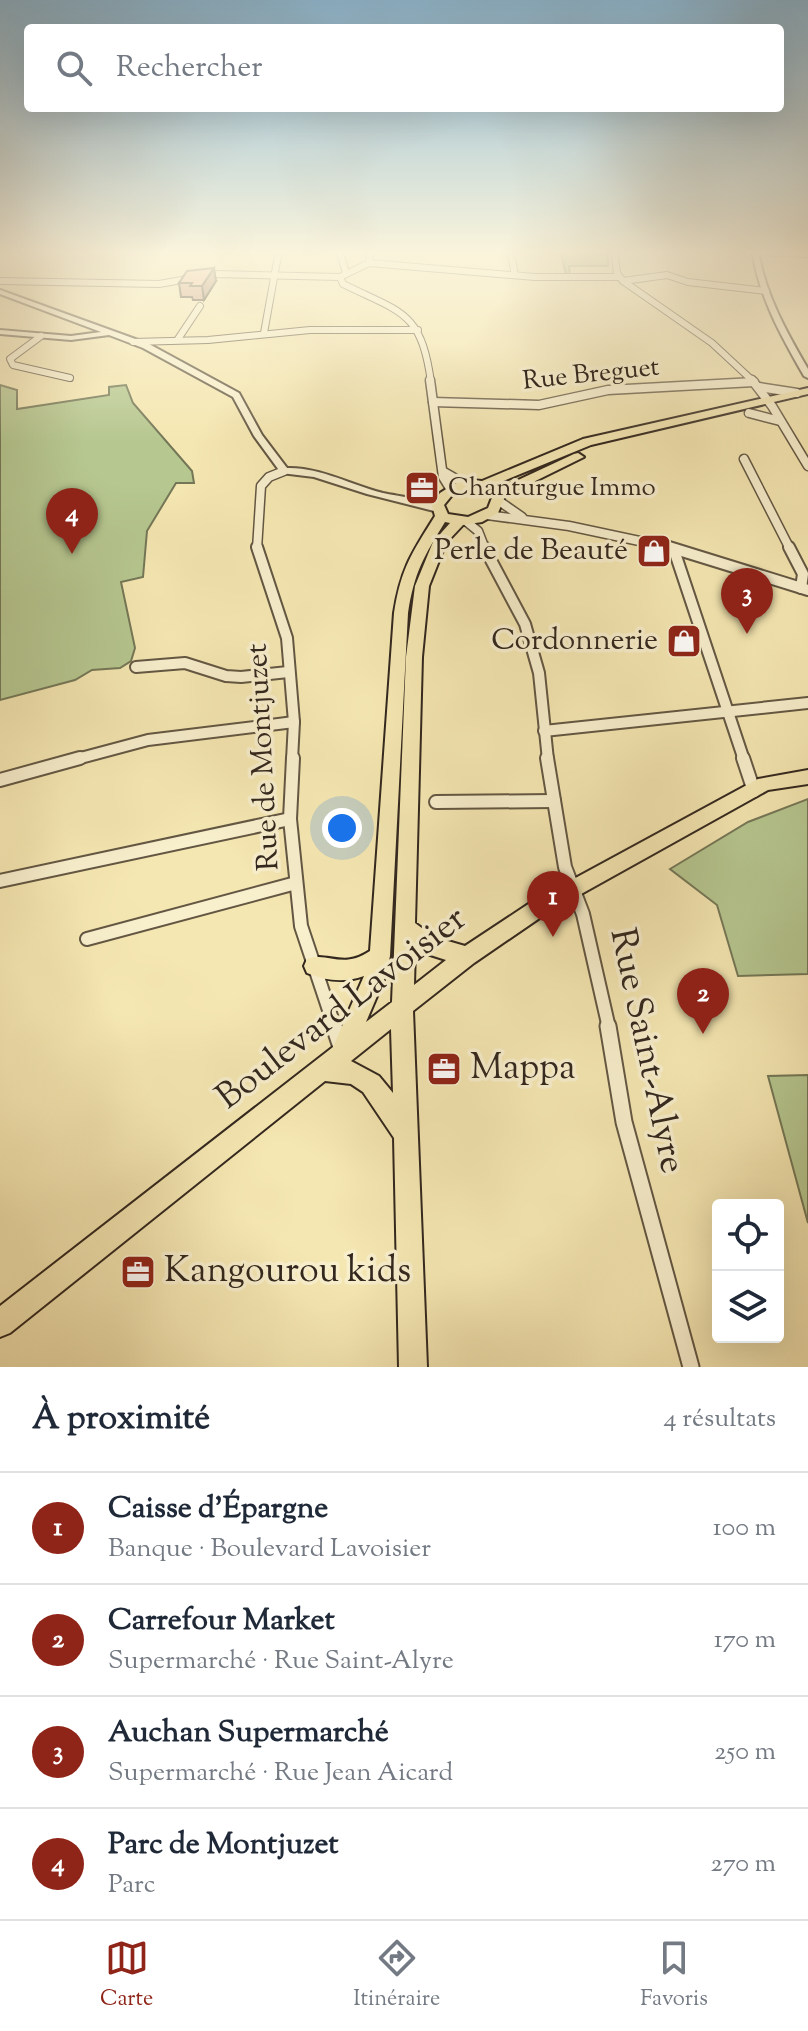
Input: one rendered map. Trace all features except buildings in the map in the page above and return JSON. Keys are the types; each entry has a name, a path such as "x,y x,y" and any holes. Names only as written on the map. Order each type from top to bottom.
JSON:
{"main road":[{"path":"343,1052 380,956 401,613 406,581 415,559 465,484 485,484 587,442 804,395"},
{"path":"450,509 482,521 499,497 561,463 596,450 749,413 769,404"},
{"path":"485,484 499,497"},
{"path":"413,1367 403,1132 402,1006 417,615 422,586 450,509"},
{"name":"Boulevard Lavoisier","path":"0,1323 402,1006 516,921 698,818 754,791 770,794 779,790 782,783 808,777"},
{"path":"405,927 428,945 467,956"},
{"path":"314,966 346,972 362,968 380,956"},
{"path":"320,1070 350,1071 370,1080 403,1132"}],"street":[{"path":"62,314 184,365 236,395 258,436 284,471 296,471 385,496 450,509 427,356 418,330 403,314"},
{"path":"178,339 195,314"},
{"path":"264,333 268,314"},
{"path":"671,314 698,333 756,384 808,466"},
{"path":"775,314 808,376"},
{"path":"133,342 208,340 264,333 418,330"},
{"path":"0,332 81,338 109,332"},
{"path":"41,336 14,353 10,359 13,365 70,378"},
{"name":"Rue Breguet","path":"433,402 539,405 608,390 756,384 804,395"},
{"path":"749,413 780,421"},
{"path":"482,521 527,519 674,550 805,589 803,574 744,459"},
{"name":"Rue de Montjuzet","path":"284,471 269,477 261,486 256,545 287,638 294,722 290,819 301,926 343,1052"},
{"path":"444,472 465,484"},
{"path":"499,497 527,519"},
{"name":"Rue Saint-Alyre","path":"482,521 486,553 525,624 539,673 544,731 565,867 583,914 603,996 624,1122 691,1367"},
{"path":"674,550 754,791"},
{"path":"136,667 185,663 226,676 241,677 288,672"},
{"path":"544,731 808,703"},
{"path":"0,780 148,740 294,722"},
{"path":"436,802 554,801"},
{"path":"0,881 290,819"},
{"path":"87,939 296,883"}],"green space":[{"path":"0,385 17,390 17,409 109,395 109,387 126,385 133,403 192,471 194,483 176,483 147,531 143,577 121,582 135,648 131,661 120,668 92,670 75,680 0,700"},
{"path":"808,799 808,974 738,976 717,905 670,869 748,822"},
{"path":"808,1075 808,1223 768,1076"}],"place":[{"name":"Chanturgue Immo","path":"422,488"},
{"name":"Perle de Beauté","path":"654,551"},
{"name":"Parc de Montjuzet","path":"72,554"},
{"name":"Auchan Supermarché","path":"747,634"},
{"name":"Cordonnerie","path":"684,641"},
{"name":"Caisse d'Épargne","path":"553,937"},
{"name":"Carrefour Market","path":"703,1034"},
{"name":"Mappa","path":"444,1069"},
{"name":"Kangourou kids","path":"138,1272"}]}
